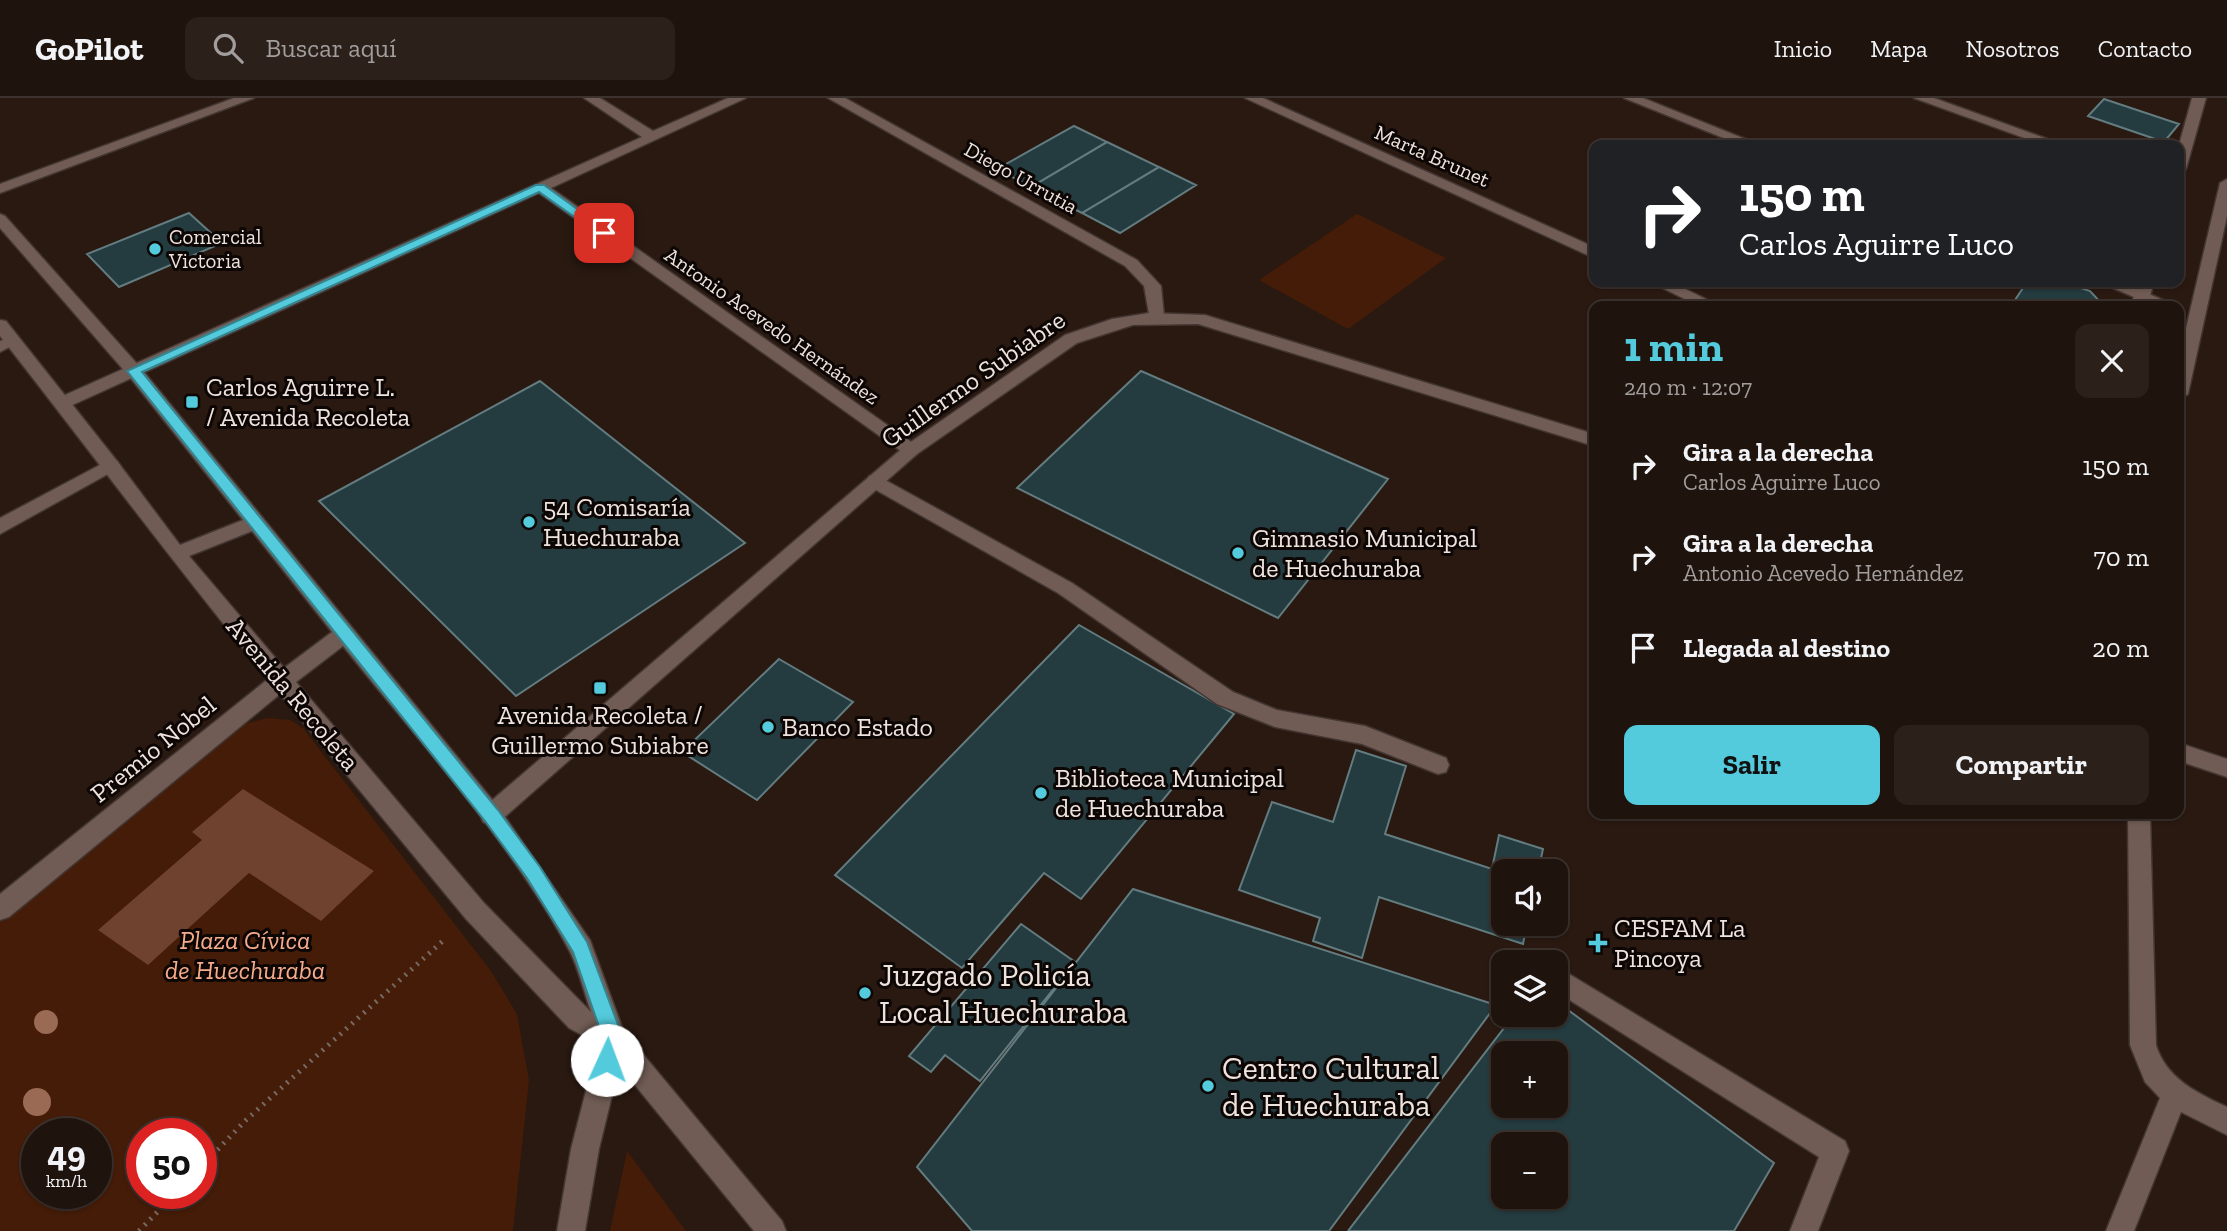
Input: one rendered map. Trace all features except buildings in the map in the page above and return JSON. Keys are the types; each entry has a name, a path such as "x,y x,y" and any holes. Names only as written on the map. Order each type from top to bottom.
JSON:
{"street":[{"path":"0,189 247,98"},
{"path":"591,98 652,137"},
{"path":"62,403 739,98"},
{"name":"Diego Urrutia","path":"835,98 1131,263 1155,286 1158,298 1156,316"},
{"name":"Marta Brunet","path":"1252,98 1589,251"},
{"path":"1630,98 1740,140"},
{"path":"1922,98 2043,140"},
{"path":"2184,151 2199,98"},
{"path":"2184,372 2227,183"},
{"name":"Antonio Acevedo Hernández","path":"540,187 911,450"},
{"name":"Avenida Recoleta","path":"0,219 134,371 491,815 533,873 581,948 613,1038 772,1231"},
{"path":"1669,287 1701,301"},
{"path":"2122,287 2142,294"},
{"path":"2184,312 2196,318"},
{"name":"Guillermo Subiabre","path":"491,815 911,450 1070,339 1115,322 1156,316 1188,318 1224,325 1589,437"},
{"name":"Avenida Recoleta","path":"0,325 6,344 62,403 176,554 280,682 475,911 579,1019 613,1038"},
{"path":"0,527 111,465"},
{"path":"876,481 1065,588 1225,698 1275,718 1365,736 1438,765"},
{"path":"176,554 254,523"},
{"name":"Premio Nobel","path":"0,909 280,682 344,635"},
{"path":"2184,754 2227,768"},
{"path":"2139,819 2143,1045 2147,1062 2158,1081 2174,1095 2227,1121"},
{"path":"1569,986 1835,1151 1804,1231"},
{"path":"571,1231 585,1149 613,1038"},
{"path":"2120,1231 2174,1095"}],"path":[{"path":"217,1150 245,1121 475,911"},
{"path":"139,1231 160,1209"}],"green space":[{"path":"1357,214 1446,258 1348,329 1259,280"},
{"name":"Plaza Cívica de Huechuraba","path":"267,718 290,720 303,728 491,971 517,1014 529,1080 513,1231 0,1231 0,919 244,724"},
{"path":"627,1151 686,1231 610,1231"}],"shaded area":[{"path":"243,789 374,871 321,921 249,873 148,965 98,930 202,840 192,832"}],"place":[{"name":"Comercial Victoria","path":"155,249"},
{"name":"Carlos Aguirre L. / Avenida Recoleta","path":"192,402"},
{"name":"54 Comisaría Huechuraba","path":"529,522"},
{"name":"Gimnasio Municipal de Huechuraba","path":"1238,553"},
{"name":"Avenida Recoleta / Guillermo Subiabre","path":"600,688"},
{"name":"Banco Estado","path":"768,727"},
{"name":"Biblioteca Municipal de Huechuraba","path":"1041,793"},
{"name":"CESFAM La Pincoya","path":"1598,943"},
{"name":"Juzgado Policía Local Huechuraba","path":"865,993"},
{"name":"Centro Cultural de Huechuraba","path":"1208,1086"}],"route":[{"path":"604,233 540,187 134,371 491,815 533,873 581,948 613,1038 607,1060"}]}
